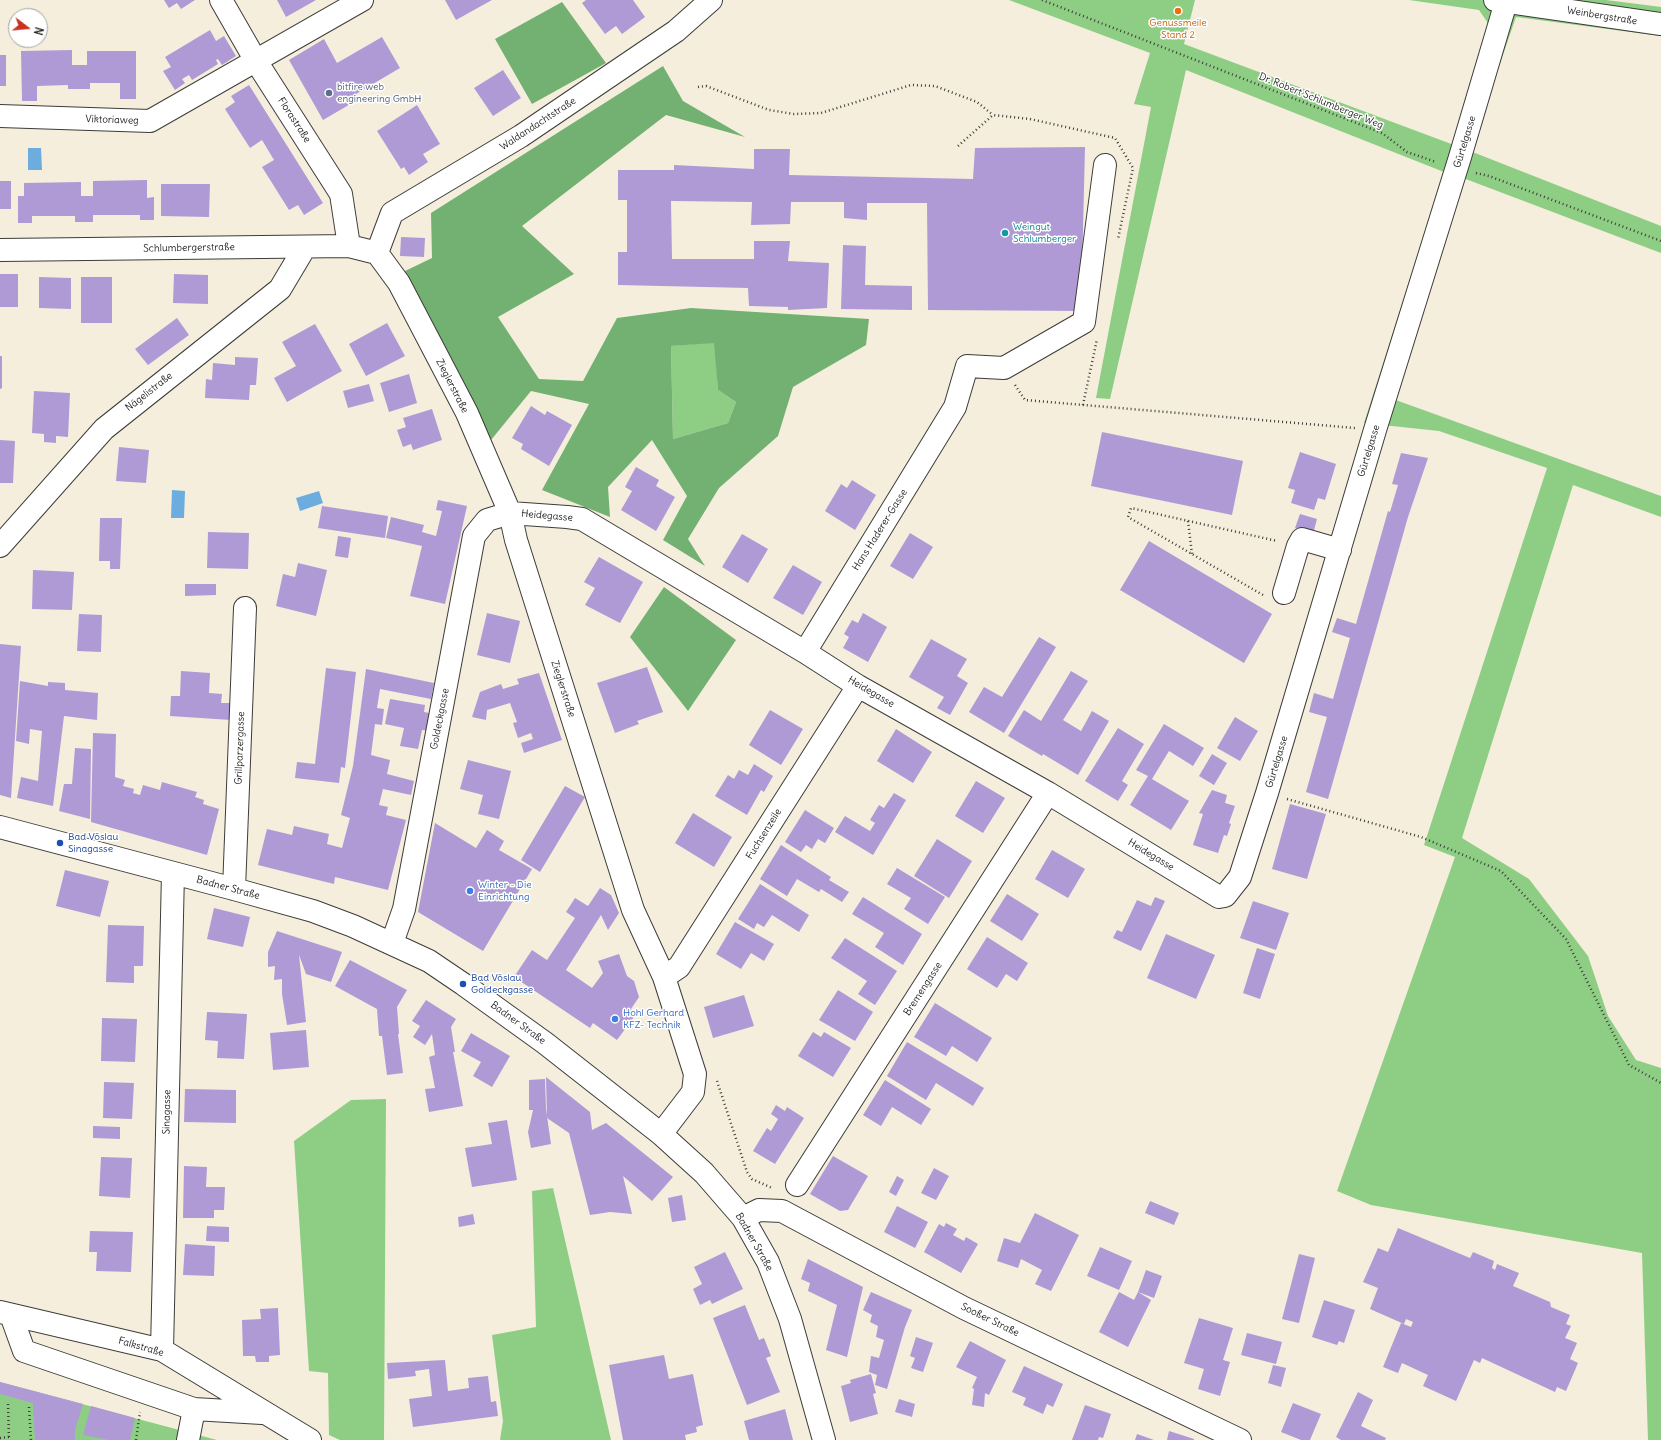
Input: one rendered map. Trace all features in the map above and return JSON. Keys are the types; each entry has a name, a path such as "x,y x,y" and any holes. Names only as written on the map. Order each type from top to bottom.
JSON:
{"street":[{"name":"Florastraße","path":"221,0 256,61 341,194 349,246"},
{"name":"Viktoriaweg","path":"0,116 150,121 362,0"},
{"name":"Waldandachtstraße","path":"377,252 392,213 521,136 676,31 710,0"},
{"name":"Gürtelgasse","path":"1225,896 1240,877 1267,793 1375,430 1457,169 1500,1"},
{"name":"Weinbergstraße","path":"1500,1 1661,24"},
{"path":"1004,368 1084,322 1105,165"},
{"name":"Schlumbergerstraße","path":"0,250 349,246 377,252"},
{"name":"Nägelistraße","path":"0,546 104,429 280,289 305,247"},
{"name":"Zieglerstraße","path":"377,252 399,283 467,413 510,513 516,540 633,910 664,977 695,1074 692,1092 661,1134"},
{"name":"Hans Haderer-Gasse","path":"805,652 955,407 967,366 1004,368"},
{"name":"Heidegasse","path":"510,513 582,519 805,652 858,686 1048,793 1219,896 1225,896"},
{"name":"Goldeckgasse","path":"392,943 404,909 474,536 487,520 510,513"},
{"path":"1274,595 1302,539 1340,550"},
{"name":"Grillparzergasse","path":"234,889 245,608"},
{"name":"Fuchsenzeile","path":"664,977 679,968 858,686"},
{"name":"Bremengasse","path":"787,1188 1048,793"},
{"name":"Badner Straße","path":"0,826 312,911 353,926 429,961 545,1043 661,1134 704,1173 743,1218 768,1262 790,1319 824,1440"},
{"name":"Sinagasse","path":"162,1350 172,873"},
{"name":"Sooßer Straße","path":"743,1218 759,1210 782,1211 964,1308 1240,1440"},
{"path":"5,1313 24,1351 194,1409 266,1413"},
{"name":"Falkstraße","path":"5,1313 162,1350 310,1440"},
{"path":"188,1440 194,1409"}],"path":[{"name":"Dr. Robert Schlumberger Weg","path":"1042,0 1382,133 1407,152 1457,169 1490,176 1661,241"},
{"path":"698,86 706,86 769,110 794,114 821,113 911,85 935,86 977,102 993,115"},
{"path":"1004,368 1025,400 1375,430"},
{"path":"1274,595 1192,554 1128,517 1131,508 1298,546"},
{"path":"1188,521 1192,554"},
{"path":"1267,793 1421,837 1501,871 1566,939 1629,1065 1661,1083"},
{"path":"695,1074 713,1070 747,1172 752,1180 787,1188"},
{"path":"136,1440 138,1419 145,1392"},
{"path":"0,1438 9,1439 8,1404"},
{"path":"30,1407 31,1440"}],"green space":[{"path":"1009,0 1195,0 1184,44 1454,145 1492,29 1479,10 1409,0 1606,0 1661,7 1661,36 1516,17 1470,151 1661,226 1661,253 1463,178 1393,399 1661,496 1661,517 1573,485 1462,838 1529,879 1588,956 1608,1016 1636,1060 1661,1068 1661,1440 1648,1440 1642,1253 1371,1205 1337,1191 1455,857 1424,845 1547,468 1439,431 1364,423 1444,172 1186,70 1110,399 1096,398 1151,107 1134,104 1150,53"},
{"path":"562,2 606,63 532,104 495,39"},
{"path":"663,66 683,101 745,137 666,115 522,226 574,274 498,317 539,379 583,381 617,318 691,308 869,319 866,345 793,387 778,436 719,488 688,539 705,566 663,540 687,496 652,440 608,487 610,517 542,490 589,404 531,391 491,440 403,272 432,258 431,213","holes":["714,343 718,390 736,402 728,423 673,439 671,346"]},
{"path":"715,342 718,390 736,402 728,423 673,439 671,346"},
{"path":"664,587 736,640 688,711 630,637"},
{"path":"386,1099 384,1440 340,1440 329,1435 328,1373 309,1371 294,1141 351,1100"},
{"path":"553,1188 611,1440 500,1440 503,1421 492,1335 536,1327 532,1191"},
{"path":"0,1382 138,1419 217,1440 0,1440"}],"water":[{"path":"28,148 41,148 42,170 28,170"},
{"path":"172,490 185,491 184,518 171,518"},
{"path":"319,491 323,503 300,511 296,498"}],"building":[{"path":"164,0 195,0 181,9 177,3 169,8"},
{"path":"277,0 316,0 286,17"},
{"path":"445,0 492,0 456,20"},
{"path":"586,0 633,0 645,17 622,34 616,26 605,34 582,3"},
{"path":"210,30 216,41 224,36 236,56 222,65 218,59 216,60 218,64 192,80 189,75 182,79 185,83 175,90 163,71 171,67 165,57"},
{"path":"382,37 400,68 356,94 359,99 323,120 289,60 324,39 337,63"},
{"path":"72,50 72,65 87,65 87,51 136,51 136,99 120,99 120,83 90,83 90,89 68,89 68,85 37,86 37,101 22,101 21,51"},
{"path":"0,55 6,55 6,86 0,86"},
{"path":"503,70 521,98 493,116 474,88"},
{"path":"249,85 323,203 304,215 298,205 289,210 262,167 274,160 262,140 250,148 225,109 235,102 231,96"},
{"path":"417,105 440,144 423,154 428,162 409,175 404,167 401,169 377,131"},
{"name":"Weingut Schlumberger","path":"1085,147 1081,311 928,310 927,203 867,203 867,220 844,218 844,202 791,202 790,224 751,225 752,202 671,201 672,259 754,259 754,241 790,241 788,261 829,263 827,308 788,310 788,307 749,306 748,288 618,285 618,252 627,252 627,200 618,200 618,170 674,170 674,165 754,169 754,149 790,149 789,175 973,179 975,148"},
{"path":"147,180 147,198 154,197 154,220 140,220 140,215 93,215 93,222 75,222 75,216 32,216 32,223 18,223 18,196 24,196 24,183 81,182 81,196 93,196 93,181"},
{"path":"0,181 11,181 11,209 0,209"},
{"path":"161,184 210,184 209,217 161,216"},
{"path":"401,237 425,238 424,257 400,256"},
{"path":"843,245 866,246 865,285 912,286 912,310 841,309"},
{"path":"0,274 18,274 18,307 0,307"},
{"path":"174,274 208,275 208,304 173,303"},
{"path":"39,277 71,278 71,309 39,308"},
{"path":"81,277 112,277 112,323 81,323"},
{"path":"177,318 189,335 148,365 135,349"},
{"path":"387,323 405,356 366,376 349,344"},
{"path":"315,324 342,371 287,402 274,378 296,366 282,342"},
{"path":"0,356 2,356 2,388 0,389"},
{"path":"235,357 258,358 256,385 250,385 249,400 205,398 206,379 212,380 213,363 235,365"},
{"path":"409,374 417,403 389,412 380,383"},
{"path":"369,384 374,401 348,408 343,391"},
{"path":"34,391 70,393 68,437 56,436 56,443 44,442 44,434 32,433"},
{"path":"531,406 545,415 547,411 572,425 549,466 521,449 523,444 512,438"},
{"path":"432,409 442,440 413,450 411,444 403,447 397,430 406,427 403,418"},
{"path":"1102,432 1243,461 1232,515 1091,486"},
{"path":"0,440 15,441 13,483 0,483"},
{"path":"119,447 149,450 146,483 116,481"},
{"path":"1300,452 1336,464 1325,500 1318,498 1314,510 1291,503 1295,490 1288,488"},
{"path":"1401,453 1428,458 1408,517 1328,799 1306,792 1327,717 1309,712 1314,693 1333,699 1350,638 1332,632 1337,618 1356,624 1388,511 1390,512 1398,485 1392,484"},
{"path":"636,467 659,480 656,486 675,497 656,531 621,510 632,491 625,487"},
{"path":"852,480 876,495 855,530 825,511 841,484 847,488"},
{"path":"438,500 467,506 445,604 410,596 422,546 386,538 391,517 424,525 422,532 436,536 442,511 436,510"},
{"path":"322,506 388,516 385,538 318,528"},
{"path":"1300,514 1317,519 1313,534 1295,528"},
{"path":"100,518 122,518 120,569 110,569 110,561 99,561"},
{"path":"208,532 249,533 248,569 207,568"},
{"path":"910,533 933,547 913,579 890,566"},
{"path":"742,534 768,549 748,583 722,567"},
{"path":"338,536 351,538 348,558 335,556"},
{"path":"1149,541 1272,614 1244,663 1120,590"},
{"path":"599,557 643,582 620,623 585,605 595,588 584,582"},
{"path":"298,563 327,570 316,616 276,606 283,574 295,577"},
{"path":"793,565 822,582 803,615 773,598"},
{"path":"33,570 74,572 72,610 32,609"},
{"path":"185,584 216,584 216,595 185,596"},
{"path":"487,613 520,621 510,663 477,655"},
{"path":"863,613 887,627 868,662 843,648 849,637 844,634 852,620 858,623"},
{"path":"79,614 102,615 101,652 77,651"},
{"path":"1039,637 1056,647 1004,733 969,712 984,687 1002,697"},
{"path":"931,639 967,659 957,676 968,683 950,715 937,708 944,697 909,677"},
{"path":"0,644 21,646 11,798 0,795"},
{"path":"647,667 663,712 637,721 639,724 615,733 597,683"},
{"path":"326,668 356,672 345,768 341,767 339,783 295,778 297,762 315,764"},
{"path":"366,669 434,683 431,699 380,689 377,708 384,709 382,725 375,724 371,755 390,760 387,774 414,781 411,795 383,789 379,805 388,807 386,815 406,820 388,890 335,877 334,884 258,865 267,829 292,835 294,826 329,834 327,844 342,848 350,818 341,815 353,766"},
{"path":"181,671 210,673 209,693 222,694 221,703 232,703 231,720 170,716 171,696 180,696"},
{"path":"1071,671 1088,681 1063,720 1081,731 1092,711 1109,721 1078,775 1043,754 1042,756 1008,736 1024,710 1041,721"},
{"path":"539,673 562,740 524,753 521,743 533,739 531,733 518,738 513,723 517,722 510,703 487,710 486,720 472,717 480,692 501,684 503,689 519,684 517,679"},
{"path":"20,681 48,686 48,682 65,683 65,690 98,693 97,720 64,716 53,806 17,798 21,777 38,781 42,731 30,729 29,744 16,741"},
{"path":"390,699 425,705 424,712 434,714 431,731 422,730 418,749 400,746 404,728 385,724"},
{"path":"770,710 803,729 781,765 749,745"},
{"path":"1235,717 1258,731 1240,761 1217,748"},
{"path":"1164,724 1204,748 1193,766 1169,751 1152,779 1189,801 1171,830 1130,805 1148,776 1136,770"},
{"path":"1118,728 1144,744 1122,781 1128,785 1118,801 1085,781"},
{"path":"896,729 932,752 913,783 877,761"},
{"path":"93,733 116,734 115,777 125,780 123,786 134,789 133,793 140,795 143,785 160,790 162,782 197,792 195,797 204,800 203,804 219,809 207,855 91,822"},
{"path":"75,748 91,749 90,819 59,811 64,784 72,784"},
{"path":"1212,754 1227,763 1214,785 1199,776"},
{"path":"468,760 511,771 499,819 478,814 483,795 460,789"},
{"path":"754,764 773,776 764,792 761,790 747,815 715,796 728,775 734,779 739,770 748,775"},
{"path":"976,781 1005,798 983,833 955,816"},
{"path":"565,786 585,797 540,872 521,860"},
{"path":"1212,790 1227,795 1225,803 1235,806 1229,823 1231,824 1227,836 1224,835 1218,853 1193,845 1203,814 1199,813"},
{"path":"894,793 906,800 873,855 835,832 845,816 870,831 875,823 870,820 879,805 884,808"},
{"path":"1290,804 1326,814 1307,879 1272,869"},
{"path":"805,810 834,828 825,843 818,839 812,849 806,845 801,852 785,842"},
{"path":"693,813 732,837 714,867 675,843"},
{"name":"Winter - Die Einrichtung","path":"435,823 476,848 487,830 504,841 499,850 532,869 483,951 418,912"},
{"path":"937,839 972,861 949,898 914,876"},
{"path":"781,845 831,877 829,880 849,892 842,902 821,889 819,892 797,879 787,896 760,879"},
{"path":"1052,850 1085,869 1068,898 1035,879"},
{"path":"897,868 945,897 928,924 904,909 911,898 887,884"},
{"path":"65,870 109,881 100,917 56,906"},
{"path":"760,884 809,915 799,932 772,915 764,927 757,923 754,929 738,919"},
{"path":"600,888 611,895 619,913 608,930 601,915 566,970 592,988 603,973 598,961 619,954 627,976 634,981 639,997 631,1009 637,1013 617,1040 593,1023 590,1028 514,977 532,950 547,960 575,918 566,912 575,898 588,906"},
{"path":"1007,894 1039,914 1022,941 990,921"},
{"path":"863,897 922,934 903,965 875,947 884,933 852,914"},
{"path":"1155,897 1165,901 1141,951 1113,938 1117,930 1122,932 1137,900 1151,906"},
{"path":"1253,901 1289,913 1276,950 1240,938"},
{"path":"214,908 250,917 243,947 207,939"},
{"path":"735,922 774,944 764,961 751,953 741,969 716,954"},
{"path":"108,925 144,926 143,966 134,966 134,983 106,982"},
{"path":"277,931 342,952 331,982 306,974 299,955 306,1022 287,1025 282,994 282,979 274,980 275,966 268,967 268,952"},
{"path":"1166,934 1215,955 1196,999 1147,978"},
{"path":"987,937 1028,963 1017,981 1006,974 997,988 967,969"},
{"path":"845,938 897,971 875,1005 858,994 867,981 831,958"},
{"path":"1257,948 1275,954 1260,999 1243,993"},
{"path":"350,960 407,990 397,1007 398,1034 403,1073 387,1075 382,1036 379,1036 377,1009 335,986"},
{"path":"838,990 873,1012 855,1041 819,1020"},
{"path":"744,995 754,1026 713,1038 704,1007"},
{"path":"426,1000 456,1019 451,1027 455,1052 453,1052 463,1106 429,1112 425,1089 435,1088 429,1057 435,1055 432,1034 425,1045 413,1037 420,1026 412,1021"},
{"path":"935,1003 992,1038 977,1062 952,1046 946,1056 914,1037"},
{"path":"207,1012 247,1014 244,1059 217,1058 218,1041 205,1040"},
{"path":"102,1018 137,1019 135,1062 101,1061"},
{"path":"306,1030 309,1067 273,1070 270,1033"},
{"path":"813,1032 821,1037 824,1032 851,1048 833,1077 798,1056"},
{"path":"471,1033 510,1056 492,1087 473,1076 481,1062 461,1051"},
{"path":"907,1042 984,1088 973,1106 936,1083 926,1100 887,1076"},
{"path":"546,1077 590,1112 592,1130 606,1123 673,1177 652,1201 623,1176 632,1214 610,1212 590,1215 569,1133 547,1118"},
{"path":"545,1079 546,1109 551,1144 531,1148 528,1132 533,1110 529,1110 529,1080"},
{"path":"885,1080 931,1109 921,1125 892,1107 881,1126 863,1115"},
{"path":"104,1082 134,1083 132,1119 103,1118"},
{"path":"185,1089 236,1090 236,1123 184,1122"},
{"path":"776,1105 785,1111 787,1107 804,1118 775,1164 753,1151 767,1128 771,1131 778,1119 771,1114"},
{"path":"507,1120 517,1180 472,1187 465,1148 492,1144 488,1123"},
{"path":"93,1126 120,1127 120,1139 93,1138"},
{"path":"833,1156 868,1176 848,1210 840,1211 810,1194"},
{"path":"101,1157 132,1158 130,1198 99,1196"},
{"path":"184,1166 207,1167 206,1187 225,1187 224,1210 214,1210 214,1218 183,1218"},
{"path":"934,1168 949,1176 936,1200 921,1193"},
{"path":"897,1176 904,1180 896,1196 889,1192"},
{"path":"682,1195 686,1220 672,1222 668,1198"},
{"path":"1150,1201 1179,1213 1174,1225 1145,1213"},
{"path":"897,1206 928,1222 915,1248 884,1232"},
{"path":"1035,1213 1079,1235 1051,1291 1035,1284 1042,1270 1021,1259 1018,1268 997,1261 1004,1238 1020,1243"},
{"path":"473,1214 475,1224 459,1227 458,1217"},
{"path":"946,1223 957,1229 953,1235 964,1241 966,1237 978,1244 961,1273 924,1252 939,1224 944,1227"},
{"path":"207,1226 229,1227 229,1242 206,1241"},
{"path":"1398,1228 1470,1258 1473,1252 1494,1261 1492,1268 1495,1270 1497,1264 1519,1273 1513,1286 1550,1302 1551,1307 1570,1315 1566,1324 1571,1326 1565,1338 1577,1343 1570,1359 1578,1363 1566,1391 1557,1387 1555,1392 1482,1358 1480,1363 1474,1360 1456,1401 1423,1386 1428,1375 1402,1363 1398,1373 1383,1367 1401,1323 1411,1327 1413,1322 1406,1319 1404,1324 1370,1309 1378,1288 1363,1282 1378,1248 1388,1252"},
{"path":"90,1231 133,1232 131,1272 96,1271 97,1252 89,1252"},
{"path":"185,1244 215,1246 214,1276 183,1275"},
{"path":"1100,1247 1132,1261 1119,1290 1087,1276"},
{"path":"725,1252 743,1289 712,1304 710,1300 700,1305 693,1289 702,1284 694,1267"},
{"path":"1299,1254 1315,1258 1299,1323 1282,1319"},
{"path":"808,1259 863,1287 847,1357 826,1350 837,1305 808,1291 810,1283 801,1279"},
{"path":"1146,1270 1162,1276 1154,1298 1138,1292"},
{"path":"871,1292 912,1310 905,1327 887,1389 875,1385 877,1375 869,1372 871,1356 879,1358 884,1340 876,1337 878,1326 870,1322 872,1315 863,1310"},
{"path":"1119,1292 1134,1300 1138,1292 1151,1300 1128,1347 1099,1332"},
{"path":"1324,1300 1355,1310 1344,1343 1339,1341 1337,1345 1312,1337"},
{"path":"745,1305 759,1340 764,1338 771,1356 766,1358 780,1392 747,1405 713,1318"},
{"path":"278,1308 280,1355 269,1356 269,1362 256,1362 255,1356 243,1356 242,1320 261,1319 260,1309"},
{"path":"1199,1318 1233,1328 1223,1360 1230,1362 1220,1396 1198,1389 1204,1369 1184,1363"},
{"path":"1247,1333 1282,1342 1276,1364 1241,1355"},
{"path":"916,1337 933,1343 923,1372 911,1368 915,1358 910,1356"},
{"path":"970,1341 1006,1360 989,1395 985,1393 984,1407 972,1405 974,1389 972,1388 977,1377 956,1367"},
{"path":"664,1355 669,1379 693,1374 703,1425 696,1427 697,1432 685,1435 686,1440 623,1440 609,1365"},
{"path":"445,1360 448,1391 469,1388 468,1378 488,1376 491,1402 496,1401 498,1416 413,1427 409,1399 432,1396 429,1369 415,1371 416,1376 388,1379 387,1363"},
{"path":"1273,1365 1286,1368 1281,1387 1268,1383"},
{"path":"1024,1366 1063,1384 1053,1407 1047,1404 1043,1414 1023,1405 1026,1398 1012,1392"},
{"path":"871,1374 876,1393 873,1394 878,1414 850,1422 841,1386 851,1383 850,1380"},
{"path":"0,1382 83,1404 75,1430 75,1440 35,1440 33,1403 0,1394"},
{"path":"1358,1392 1373,1400 1361,1426 1386,1438 1385,1440 1341,1440 1336,1437"},
{"path":"899,1399 915,1404 912,1417 895,1412"},
{"path":"1293,1403 1321,1414 1310,1440 1301,1440 1281,1432"},
{"path":"1085,1405 1111,1414 1103,1438 1099,1437 1098,1440 1072,1440"},
{"path":"91,1406 135,1418 130,1440 109,1440 83,1435"},
{"path":"785,1409 793,1440 749,1440 744,1421"},
{"path":"1169,1431 1194,1439 1194,1440 1167,1440"},
{"path":"1137,1434 1154,1440 1135,1440"}],"place":[{"name":"Genussmeile Stand 2","path":"1178,11"},
{"name":"bitfire web engineering GmbH","path":"329,93"},
{"name":"Weingut Schlumberger","path":"1005,233"},
{"name":"Bad Vöslau Sinagasse","path":"60,843"},
{"name":"Winter - Die Einrichtung","path":"470,891"},
{"name":"Bad Vöslau Goldeckgasse","path":"463,984"},
{"name":"Hohl Gerhard KFZ- Technik","path":"615,1019"}]}
